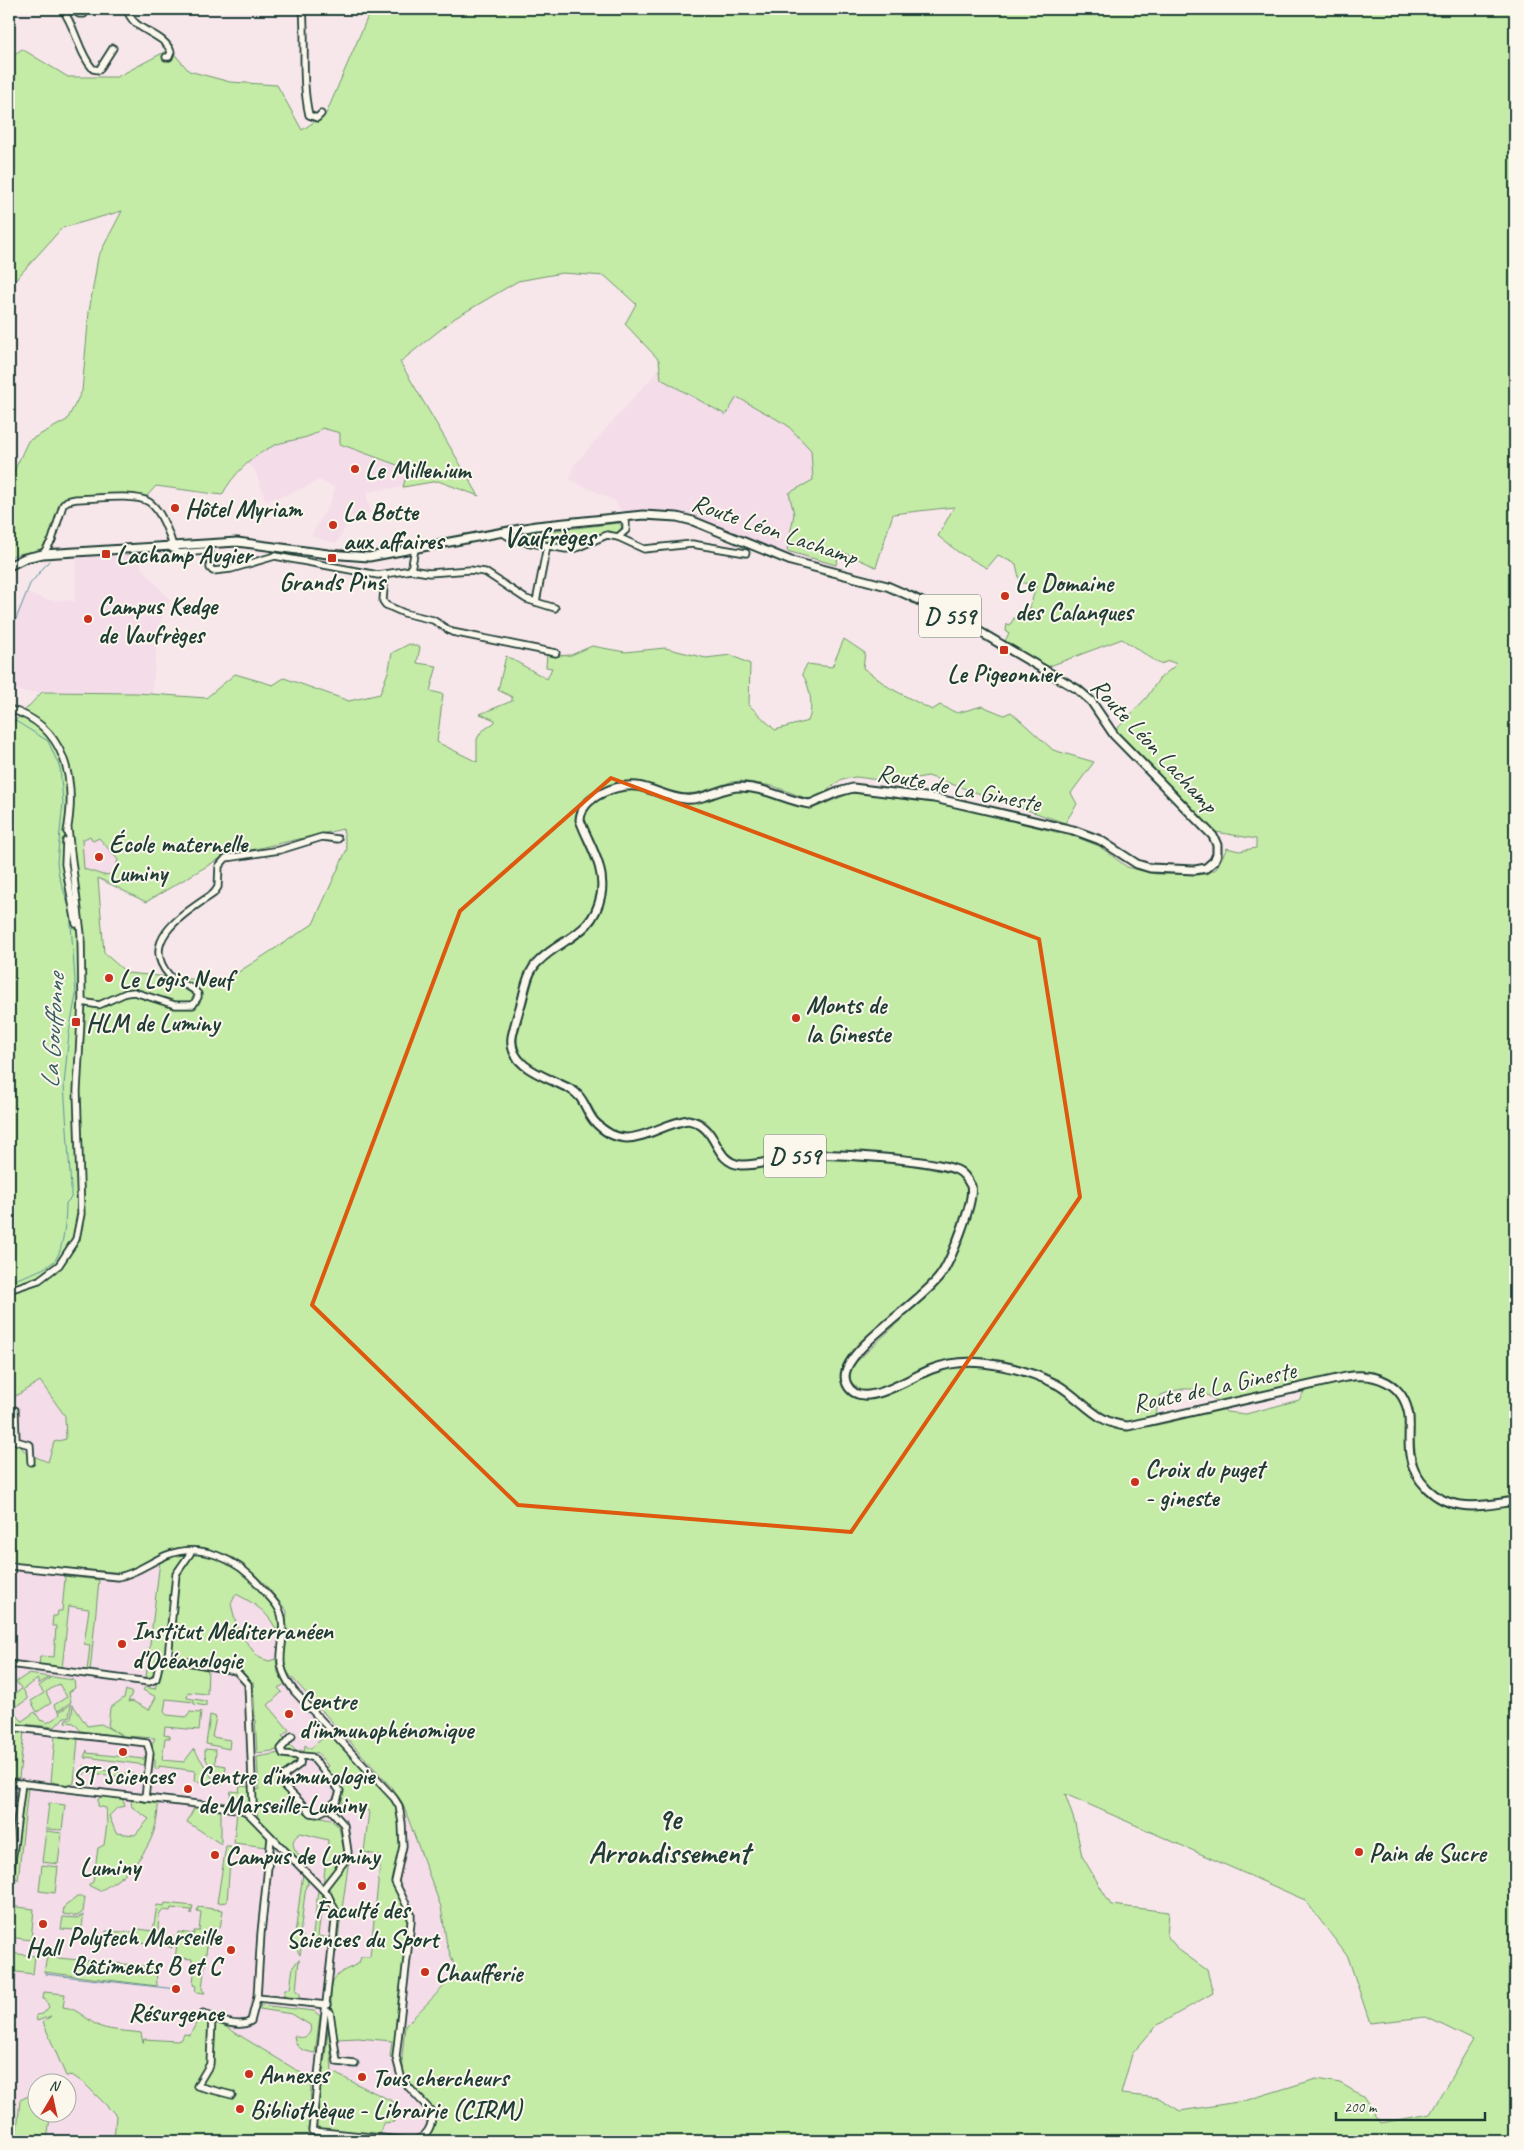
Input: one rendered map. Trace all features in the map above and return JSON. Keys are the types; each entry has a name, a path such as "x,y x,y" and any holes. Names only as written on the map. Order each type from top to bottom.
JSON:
{"main road":[{"name":"Route Léon Lachamp","path":"9,566 25,558 43,554 237,542 359,557 415,549 536,526 664,515 693,521 790,561 887,586 919,600 967,625 1086,696 1114,735 1213,836 1217,845 1217,854"},
{"name":"Route de La Gineste","path":"1217,854 1212,863 1201,870 1144,867 1100,840 1073,830 934,798 870,790 845,789 810,804 759,788 730,787 687,799 638,786 621,787 589,801 580,813 580,820 600,869 602,884 598,907 592,920 576,936 544,956 533,967 512,1037 512,1047 524,1065 579,1094 592,1119 606,1132 615,1137 643,1137 688,1120 705,1126 721,1153 727,1159 740,1165 811,1155 901,1160 952,1169 964,1176 971,1187 971,1200 945,1269 938,1279 850,1362 845,1376 846,1382 853,1392 864,1396 874,1394 943,1366 962,1362 990,1364 1021,1370 1042,1378 1070,1394 1103,1420 1128,1426 1346,1377 1370,1375 1388,1382 1402,1396 1409,1418 1412,1463 1419,1479 1430,1492 1444,1500 1461,1505 1515,1501"}],"street":[{"path":"62,9 68,16 83,53 93,69 98,70 113,48"},
{"path":"71,9 79,14 84,14 84,9"},
{"path":"127,9 129,16 143,30 168,44 171,56 166,57"},
{"path":"304,9 306,46 304,78 309,115 317,118 321,114"},
{"path":"43,554 52,540 63,505 67,501 76,499 136,498 149,502 157,511 171,550 179,553 210,553 210,568 214,571 280,556 385,575 411,570 429,573 470,570 484,572 513,592 555,608"},
{"path":"618,537 626,530 626,523 622,518"},
{"path":"501,532 507,538 547,546 576,548 601,537 618,537 644,549 692,544 746,553"},
{"path":"536,602 547,546"},
{"path":"411,570 415,549"},
{"path":"385,575 383,601 386,605 404,613 433,620 452,632 556,653"},
{"path":"9,1290 34,1283 53,1271 69,1252 78,1231 81,1214 77,1091 82,1002 81,934 68,829 69,788 65,760 54,739 38,724 26,714 11,710"},
{"path":"82,1002 100,1005 126,993 134,992 175,1005 193,1004 198,994 168,974 159,959 160,948 172,924 214,893 218,887 218,866 221,862 236,855 280,850 322,837 338,839"},
{"path":"9,1408 15,1410 12,1441 30,1445 31,1462"},
{"path":"9,1566 118,1577 134,1573 169,1554 192,1552 220,1556 242,1567 280,1610 282,1628 280,1663 285,1679 399,1806 402,1814 402,1846 395,1882 411,1914 411,1922 396,2057 402,2080 431,2111 432,2120 428,2131 418,2141 387,2140 312,2130 336,1912 332,1901 323,1889 248,1813 242,1810 9,1782"},
{"path":"168,1658 176,1574 192,1552"},
{"path":"9,1664 150,1682 156,1679 160,1661 168,1658 236,1671 248,1684 252,1803 248,1813"},
{"path":"9,1670 17,1665"},
{"path":"9,1727 147,1743 150,1753 145,1798"},
{"path":"292,1736 282,1745 282,1752 287,1756 301,1756 312,1757 340,1791 338,1800 329,1808 317,1814 312,1813 284,1786 284,1775 300,1764 301,1756"},
{"path":"9,1874 22,1783"},
{"path":"323,1889 347,1858 348,1852 344,1825 329,1808"},
{"path":"203,2013 212,2018 249,2023 251,2021 257,1998 261,1926 271,1838"},
{"path":"257,1998 326,2008 330,2012 337,2062 355,2064"},
{"path":"212,2018 210,2064 197,2086 232,2095"}],"highlighted area":[{"path":"611,778 1039,939 1080,1197 851,1532 518,1505 312,1305 460,911"}],"shaded area":[{"path":"660,368 661,379 726,415 736,397 787,425 811,450 813,480 789,493 794,514 787,551 836,565 835,568 788,556 693,516 665,511 621,511 615,501 570,480 573,466"},
{"path":"322,428 340,433 340,445 408,469 403,487 366,492 370,513 351,517 337,543 311,536 330,503 335,488 319,480 302,489 266,501 254,468 247,463 275,445 310,435"},
{"name":"Campus Kedge de Vaufrèges","path":"141,554 141,567 170,600 159,625 152,693 21,692 10,687 9,627 27,593 48,600 75,601 76,558"},
{"name":"École maternelle Luminy","path":"90,836 98,838 118,860 113,874 103,875 84,869 82,840"},
{"path":"40,1381 65,1416 66,1439 48,1462 26,1452 13,1437 9,1440 9,1400"},
{"name":"Campus de Luminy","path":"180,1548 200,1549 225,1554 243,1564 265,1584 287,1611 284,1660 286,1671 392,1788 402,1802 441,1907 447,1945 457,1973 405,2026 402,2058 404,2075 432,2108 436,2118 431,2133 424,2141 9,2141 9,1563 125,1573 152,1558"}],"green space":[{"path":"371,9 1515,9 1515,1497 1468,1502 1437,1493 1423,1477 1416,1458 1411,1415 1406,1396 1394,1380 1372,1372 1357,1371 1219,1402 1191,1389 1178,1390 1161,1395 1156,1416 1128,1422 1111,1420 1096,1411 1062,1384 1036,1370 1007,1361 992,1359 963,1358 951,1360 916,1371 873,1391 861,1391 850,1381 850,1371 853,1365 946,1276 972,1211 975,1198 975,1185 968,1173 957,1167 915,1158 835,1151 800,1151 740,1161 727,1152 706,1122 691,1116 673,1119 636,1133 616,1132 602,1123 590,1103 579,1090 540,1070 523,1057 517,1037 536,969 587,931 602,908 606,884 604,868 584,819 587,809 591,805 614,794 636,791 674,802 694,803 726,793 749,791 758,792 812,809 851,793 940,803 1076,837 1099,846 1127,867 1156,874 1207,874 1216,869 1227,848 1239,851 1256,848 1256,839 1216,832 1116,730 1147,697 1159,679 1177,664 1169,661 1160,664 1122,639 1047,667 1005,641 1009,633 1006,631 1007,624 1010,625 1014,618 1027,619 1036,586 1020,582 1016,564 998,555 987,568 958,552 938,536 954,507 893,514 876,567 840,551 836,565 787,551 794,514 789,493 813,480 811,450 787,425 737,397 726,415 661,379 659,360 625,324 636,304 605,276 562,273 518,281 455,318 400,362 479,496 438,481 403,487 408,469 340,444 340,433 322,428 312,435 275,445 259,454 238,473 222,495 156,486 146,497 103,494 77,496 68,499 62,502 59,507 50,539 42,548 17,554 9,558 9,482 28,441 67,420 82,391 89,312 98,257 122,211 62,228 9,287 9,58 22,49 68,77 117,77 170,49 189,71 230,82 277,85 302,130 326,114"},
{"path":"618,523 622,526 619,533 602,534 570,546 516,535"},
{"path":"844,639 865,653 863,668 890,688 932,710 940,705 957,713 982,706 1004,715 1011,712 1053,750 1094,762 1071,793 1077,804 1065,823 928,776 894,782 856,777 842,779 816,799 811,800 773,786 741,781 731,782 697,793 679,794 639,783 599,792 581,804 578,814 579,824 599,881 598,894 593,909 586,921 577,930 537,957 530,967 522,987 512,1056 576,1097 604,1134 615,1139 629,1142 643,1140 688,1123 703,1128 732,1165 811,1158 900,1163 957,1174 962,1178 968,1187 968,1200 942,1267 936,1277 865,1342 852,1356 844,1369 842,1378 855,1397 867,1398 887,1394 933,1372 946,1368 983,1365 1009,1369 1047,1383 1069,1396 1102,1423 1115,1428 1126,1429 1153,1426 1222,1408 1226,1412 1246,1414 1299,1400 1306,1389 1360,1378 1381,1382 1396,1393 1402,1403 1406,1418 1412,1472 1419,1484 1443,1503 1515,1504 1515,2141 424,2141 431,2133 436,2118 432,2108 404,2075 402,2058 405,2026 457,1973 447,1945 441,1907 402,1802 392,1788 286,1671 284,1660 287,1611 265,1584 243,1564 225,1554 200,1549 180,1548 152,1558 125,1573 9,1563 9,1440 13,1437 26,1453 48,1462 54,1442 66,1439 65,1416 40,1381 9,1400 9,719 15,721 42,692 137,693 206,698 235,674 273,685 284,678 349,701 380,694 389,669 392,653 409,644 420,647 417,663 437,666 430,691 443,694 437,742 477,762 477,739 481,732 495,722 495,720 480,714 512,701 512,697 498,690 506,656 547,679 552,668 546,667 547,653 555,656 571,655 592,646 625,652 665,648 706,658 731,655 750,664 749,705 775,730 808,721 811,710 810,697 805,678 802,674 807,664 832,667","holes":["343,829 347,849 313,924 223,982 127,973 104,953 98,878 146,902 224,856","90,836 93,841 99,838 118,860 113,874 103,875 84,869 82,840","1065,1794 1305,1900 1348,1957 1370,2023 1426,2017 1473,2040 1430,2114 1381,2123 1363,2096 1340,2083 1316,2079 1244,2101 1180,2111 1159,2098 1121,2094 1132,2054 1156,2026 1213,1993 1207,1970 1179,1950 1167,1936 1169,1912 1111,1905 1082,1856 1075,1823"]},
{"path":"184,1553 214,1557 237,1568 256,1586 275,1608 279,1616 278,1633 266,1615 250,1602 236,1594 231,1604 238,1631 260,1658 269,1661 276,1659 278,1673 285,1684 278,1688 282,1692 268,1705 289,1730 282,1736 285,1739 279,1750 257,1753 253,1682 250,1683 241,1671 233,1666 159,1654 152,1678 146,1677 160,1561"},
{"path":"63,1576 99,1580 90,1672 87,1671 90,1645 84,1644 89,1609 69,1606 62,1668 39,1666 40,1656 54,1657 56,1626 52,1626 53,1616 57,1616 58,1611 62,1611 65,1578"},
{"path":"163,1661 208,1669 207,1694 188,1692 187,1698 206,1701 206,1706 194,1704 194,1702 166,1699 164,1712 167,1715 187,1717 190,1712 199,1713 201,1711 199,1730 165,1727 164,1735 170,1736 170,1738 165,1738 162,1760 184,1762 194,1749 213,1779 212,1783 195,1781 196,1771 159,1766 159,1769 155,1769 155,1760 152,1758 152,1744 155,1738 124,1736 115,1731 121,1736 81,1731 74,1723 65,1722 66,1719 71,1719 73,1705 87,1726 101,1724 114,1731 108,1727 110,1708 124,1698 126,1690 132,1693 128,1702 132,1701 149,1710 156,1697 143,1690 145,1687 155,1689"},
{"path":"28,1674 50,1677 38,1684 38,1679 23,1689 28,1699 14,1708 9,1697 22,1689 16,1682"},
{"path":"52,1677 74,1680 75,1688 69,1692 71,1702 58,1711 54,1705 67,1697 59,1684 46,1692 51,1703 37,1712 31,1701 44,1693 39,1686"},
{"path":"71,1704 69,1717 64,1717 55,1727 9,1723 9,1711 12,1709 22,1721 35,1712 41,1721 44,1720 47,1723 60,1715 59,1712"},
{"path":"210,1715 216,1717 212,1737 230,1740 229,1749 206,1744"},
{"path":"323,1726 395,1804 399,1815 400,1843 393,1883 408,1916 409,1923 394,2059 390,2057 392,2041 358,2038 337,2039 331,1990 336,1977 359,1963 361,1957 370,1957 381,1856 364,1852 369,1811 342,1805 342,1789 325,1769 328,1766 317,1752 310,1755 300,1755 284,1751 285,1745 288,1743 297,1752 300,1750 304,1752 305,1745 310,1749 324,1737 318,1730"},
{"path":"9,1730 24,1732 19,1778 9,1778"},
{"path":"55,1736 78,1738 74,1783 71,1785 51,1782"},
{"path":"205,1749 216,1750 215,1764 226,1766 224,1784 218,1784 206,1759"},
{"path":"87,1750 87,1753 144,1759 144,1756 146,1758 145,1765 86,1757 86,1759 84,1757"},
{"path":"280,1753 287,1759 297,1759 280,1777 279,1783 305,1813 330,1819 339,1827 345,1856 323,1886 328,1840 301,1833 296,1836 293,1844 294,1848 306,1863 305,1865 258,1819 255,1790 259,1790 257,1757"},
{"path":"85,1765 85,1768 140,1775 143,1772 144,1781 140,1782 140,1779 85,1772 84,1775 82,1767"},
{"path":"240,1786 250,1787 250,1800 246,1806 229,1803 231,1791 239,1792"},
{"path":"28,1788 18,1880 14,1876 24,1790"},
{"path":"103,1796 122,1798 125,1806 117,1808 109,1816 116,1833 135,1835 149,1819 132,1807 131,1802 135,1799 158,1802 154,1831 142,1855 124,1875 100,1891 88,1885 93,1882 98,1848 104,1845 107,1824 106,1808 98,1806 98,1799"},
{"path":"49,1803 65,1805 62,1830 46,1829"},
{"path":"195,1806 221,1809 221,1844 187,1822"},
{"path":"237,1811 246,1815 268,1837 267,1847 234,1843"},
{"path":"46,1831 62,1833 58,1864 42,1862"},
{"path":"226,1846 231,1846 227,1902 217,1903"},
{"path":"349,1859 336,1953 339,1920 329,1887"},
{"path":"42,1865 58,1867 55,1893 39,1891"},
{"path":"303,1873 307,1878 308,1885 306,1885 300,1934 303,1935 300,1955 292,1941 293,1934 295,1934"},
{"path":"318,1890 323,1895 318,1936 329,1938 329,1941 310,1938 310,1935 313,1935"},
{"path":"77,1897 85,1897 83,1912 77,1916 63,1914 64,1907"},
{"path":"165,1903 193,1906 191,1914 191,1910 171,1908 170,1911 164,1910 159,1914 158,1931 163,1934 161,1938 168,1939 173,1935 172,1948 165,1945 105,1938 106,1931 137,1933 138,1929 153,1931 157,1905 164,1906"},
{"path":"9,1906 34,1909 31,1940 9,1937"},
{"path":"198,1907 223,1910 220,1928 209,1928 202,1989 205,1993 195,1992 196,1986 193,1985 195,1962 192,1962 192,1959 182,1958 182,1962 175,1961 178,1932 194,1934 194,1931 199,1931 201,1912 197,1911"},
{"path":"83,1915 81,1929 75,1935 75,1930 61,1929 63,1917 77,1918"},
{"path":"10,1953 35,1956 33,1974 9,1971"},
{"path":"47,1957 156,1967 157,1986 44,1972"},
{"path":"299,1959 296,1991 300,1993 299,2001 283,1999 285,1990 290,1989 293,1967"},
{"path":"44,1992 65,1994 63,2007 78,2012 101,2027 141,2033 143,2043 144,2039 177,2041 182,2039 184,2034 190,2035 198,2020 221,2024 311,2079 310,2136 264,2138 264,2141 114,2141 116,2115 78,2079 78,2072 64,2072 43,2022 51,2016 37,2021 36,2015 43,2014 49,2007 46,2000 43,1999"},
{"path":"260,2005 314,2011 320,2016 315,2053 298,2047 294,2036 301,2038 309,2034 310,2025 292,2014 260,2009"},
{"path":"329,2025 332,2072 394,2102 394,2122 383,2123 380,2135 319,2128 316,2124"},
{"path":"28,2096 28,2122 49,2122 47,2141 16,2141 20,2100"}],"waterway":[{"path":"9,627 16,619 30,584 49,561"},
{"name":"La Gouffonne","path":"9,717 48,741 60,768 63,802 57,862 59,876 70,910 76,995 69,1033 64,1085 71,1198 66,1203 62,1244 56,1259 48,1266 9,1282"},
{"path":"45,1974 176,1989"}],"place":[{"name":"Le Millenium","path":"355,469"},
{"name":"Hôtel Myriam","path":"175,508"},
{"name":"La Botte aux affaires","path":"333,525"},
{"name":"Lachamp Augier","path":"106,554"},
{"name":"Grands Pins","path":"332,558"},
{"name":"Le Domaine des Calanques","path":"1005,596"},
{"name":"Campus Kedge de Vaufrèges","path":"88,619"},
{"name":"Le Pigeonnier","path":"1004,650"},
{"name":"École maternelle Luminy","path":"99,857"},
{"name":"Le Logis Neuf","path":"109,978"},
{"name":"Monts de la Gineste","path":"796,1018"},
{"name":"HLM de Luminy","path":"76,1022"},
{"name":"Croix du puget - gineste","path":"1135,1482"},
{"name":"Institut Méditerranéen d'Océanologie","path":"122,1644"},
{"name":"Centre d'immunophénomique","path":"289,1714"},
{"name":"ST Sciences","path":"123,1752"},
{"name":"Centre d'immunologie de Marseille-Luminy","path":"188,1789"},
{"name":"Pain de Sucre","path":"1359,1852"},
{"name":"Campus de Luminy","path":"215,1855"},
{"name":"Faculté des Sciences du Sport","path":"362,1886"},
{"name":"Hall","path":"43,1924"},
{"name":"Polytech Marseille Bâtiments B et C","path":"231,1950"},
{"name":"Chaufferie","path":"425,1972"},
{"name":"Résurgence","path":"176,1989"},
{"name":"Annexes","path":"249,2074"},
{"name":"Tous chercheurs","path":"362,2077"},
{"name":"Bibliothèque - Librairie (CIRM)","path":"240,2109"}],"district":[{"name":"Vaufrèges","path":"549,536"},
{"name":"9e Arrondissement","path":"669,1836"},
{"name":"Luminy","path":"110,1866"}]}
